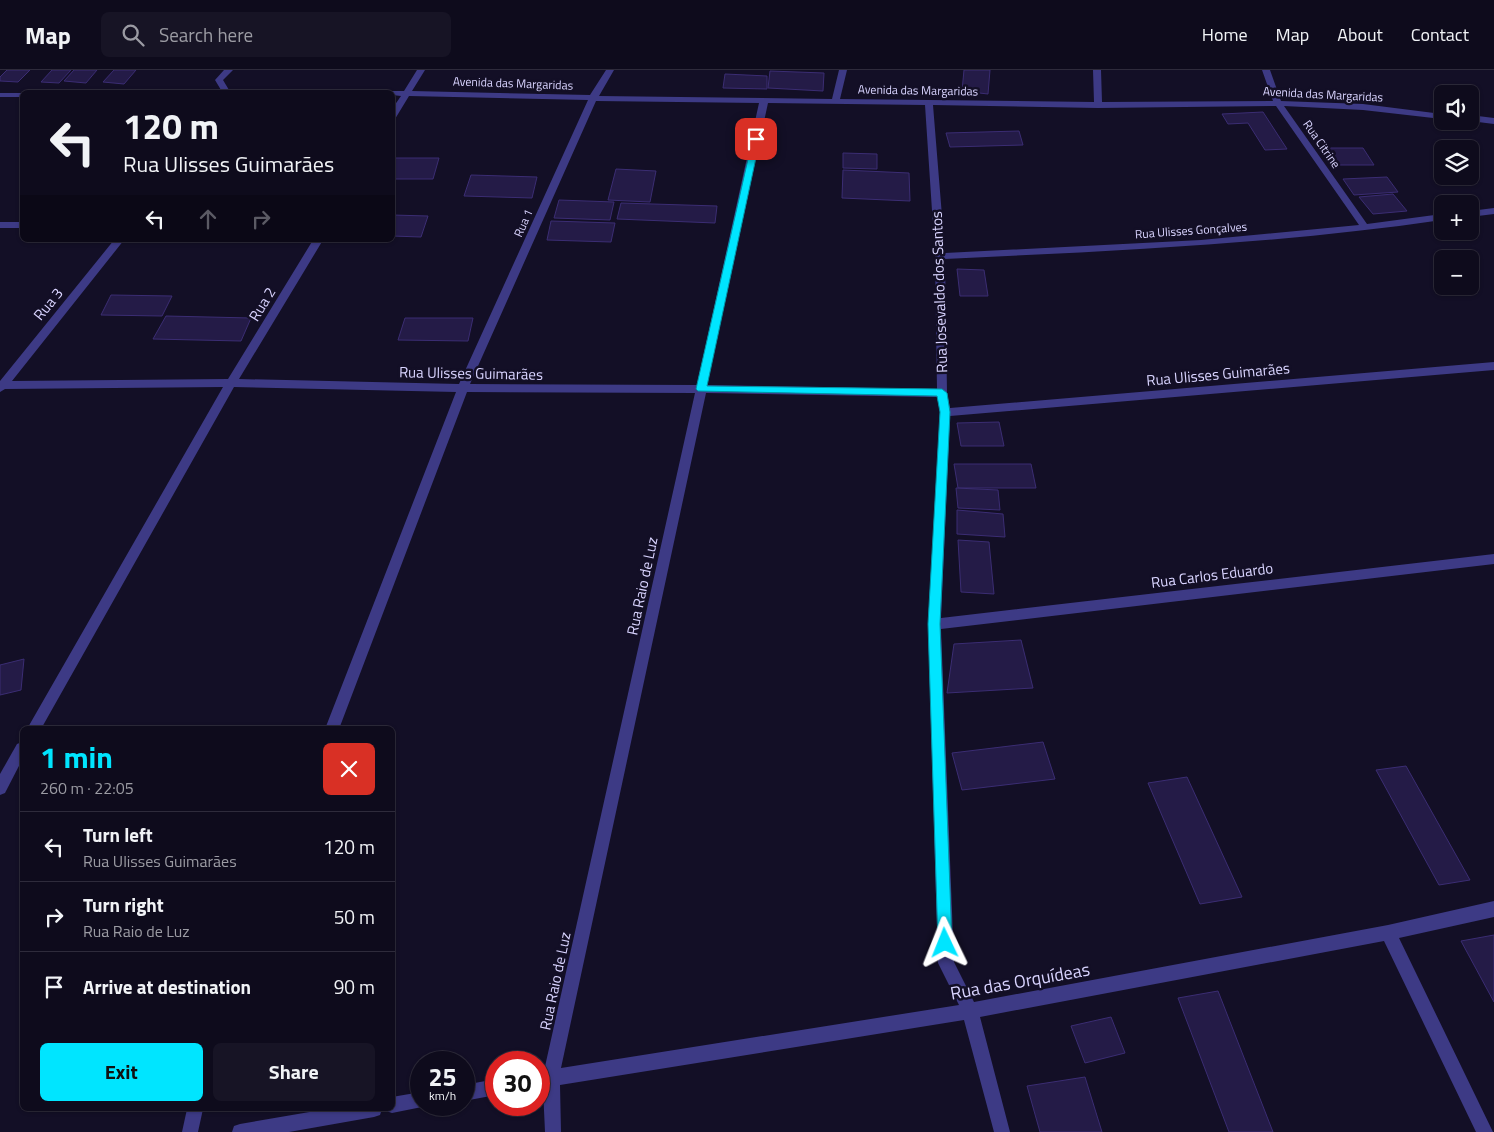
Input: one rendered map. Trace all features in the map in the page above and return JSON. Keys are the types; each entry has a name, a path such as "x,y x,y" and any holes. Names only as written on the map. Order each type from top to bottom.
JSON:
{"street":[{"path":"226,90 219,80 229,70"},
{"path":"395,112 422,70"},
{"name":"Rua 1","path":"333,726 463,388 593,98 610,70"},
{"path":"835,102 843,70"},
{"path":"1097,70 1098,105"},
{"name":"Rua Citrine","path":"1266,70 1278,103 1365,227"},
{"name":"Avenida das Margaridas","path":"395,93 593,98 1098,105 1278,103 1363,107 1434,115"},
{"path":"0,95 20,95"},
{"name":"Rua Raio de Luz","path":"550,1057 701,389 764,100"},
{"name":"Rua Josevaldo dos Santos","path":"930,102 940,256 942,393 945,412 934,624 946,963 970,1011 1002,1132"},
{"path":"1479,119 1494,121"},
{"path":"1479,213 1494,211"},
{"name":"Rua Ulisses Gonçalves","path":"940,256 1201,243 1365,227 1434,218"},
{"path":"0,225 20,225"},
{"name":"Rua 3","path":"1,386 117,242"},
{"name":"Rua 2","path":"36,726 232,383 317,242"},
{"name":"Rua Ulisses Guimarães","path":"945,412 1494,366"},
{"name":"Rua Ulisses Guimarães","path":"1,386 232,383 463,388 942,393"},
{"name":"Rua Carlos Eduardo","path":"934,624 1494,559"},
{"path":"0,788 20,752"},
{"name":"Rua das Orquídeas","path":"550,1078 970,1011 1388,933 1494,909"},
{"path":"1388,933 1485,1132"},
{"path":"395,1105 410,1102"},
{"path":"190,1132 195,1111"},
{"path":"240,1132 362,1111"},
{"name":"Rua Raio de Luz","path":"550,1112 553,1132"}],"building":[{"path":"7,70 30,70 18,82 0,81 0,77"},
{"path":"52,70 71,70 59,83 41,82"},
{"path":"74,70 97,70 86,83 64,81"},
{"path":"114,70 136,70 124,84 103,82"},
{"path":"964,70 990,70 988,94 962,91"},
{"path":"770,71 824,73 823,91 768,88"},
{"path":"725,74 767,76 767,89 723,88"},
{"path":"1263,112 1287,149 1265,150 1248,123 1228,124 1222,114"},
{"path":"1019,131 1023,145 950,147 946,133"},
{"path":"1321,148 1363,148 1374,165 1331,165"},
{"path":"843,153 877,154 877,169 843,168"},
{"path":"395,158 439,158 433,179 395,179"},
{"path":"616,169 656,171 650,202 608,200"},
{"path":"843,170 909,173 910,201 842,198"},
{"path":"471,175 537,177 532,198 464,196"},
{"path":"1387,177 1398,192 1354,195 1343,179"},
{"path":"1393,194 1407,211 1373,214 1359,197"},
{"path":"559,200 614,202 610,220 554,218"},
{"path":"621,203 717,206 715,223 617,219"},
{"path":"395,215 428,216 421,237 395,236"},
{"path":"551,221 615,223 611,242 547,240"},
{"path":"957,269 984,270 988,296 960,296"},
{"path":"111,295 172,296 162,316 101,315"},
{"path":"166,316 251,318 241,341 153,339"},
{"path":"405,318 473,318 468,341 398,340"},
{"path":"999,422 1004,446 961,446 957,423"},
{"path":"954,464 1031,464 1036,488 958,488"},
{"path":"956,488 998,490 1000,510 958,508"},
{"path":"957,510 1003,514 1005,537 957,534"},
{"path":"958,540 989,542 994,594 961,592"},
{"path":"1021,640 1033,688 947,693 954,644"},
{"path":"24,659 21,690 0,695 0,665"},
{"path":"1043,742 1055,779 962,790 952,753"},
{"path":"1406,766 1470,880 1439,885 1376,770"},
{"path":"1187,777 1242,897 1200,904 1148,783"},
{"path":"1494,935 1494,1002 1461,941"},
{"path":"1218,991 1273,1132 1229,1132 1178,998"},
{"path":"1111,1017 1125,1053 1085,1063 1071,1026"},
{"path":"1085,1077 1102,1132 1040,1132 1027,1086"}],"route":[{"path":"756,139 701,389 942,393 945,412 934,624 945,943"}]}
